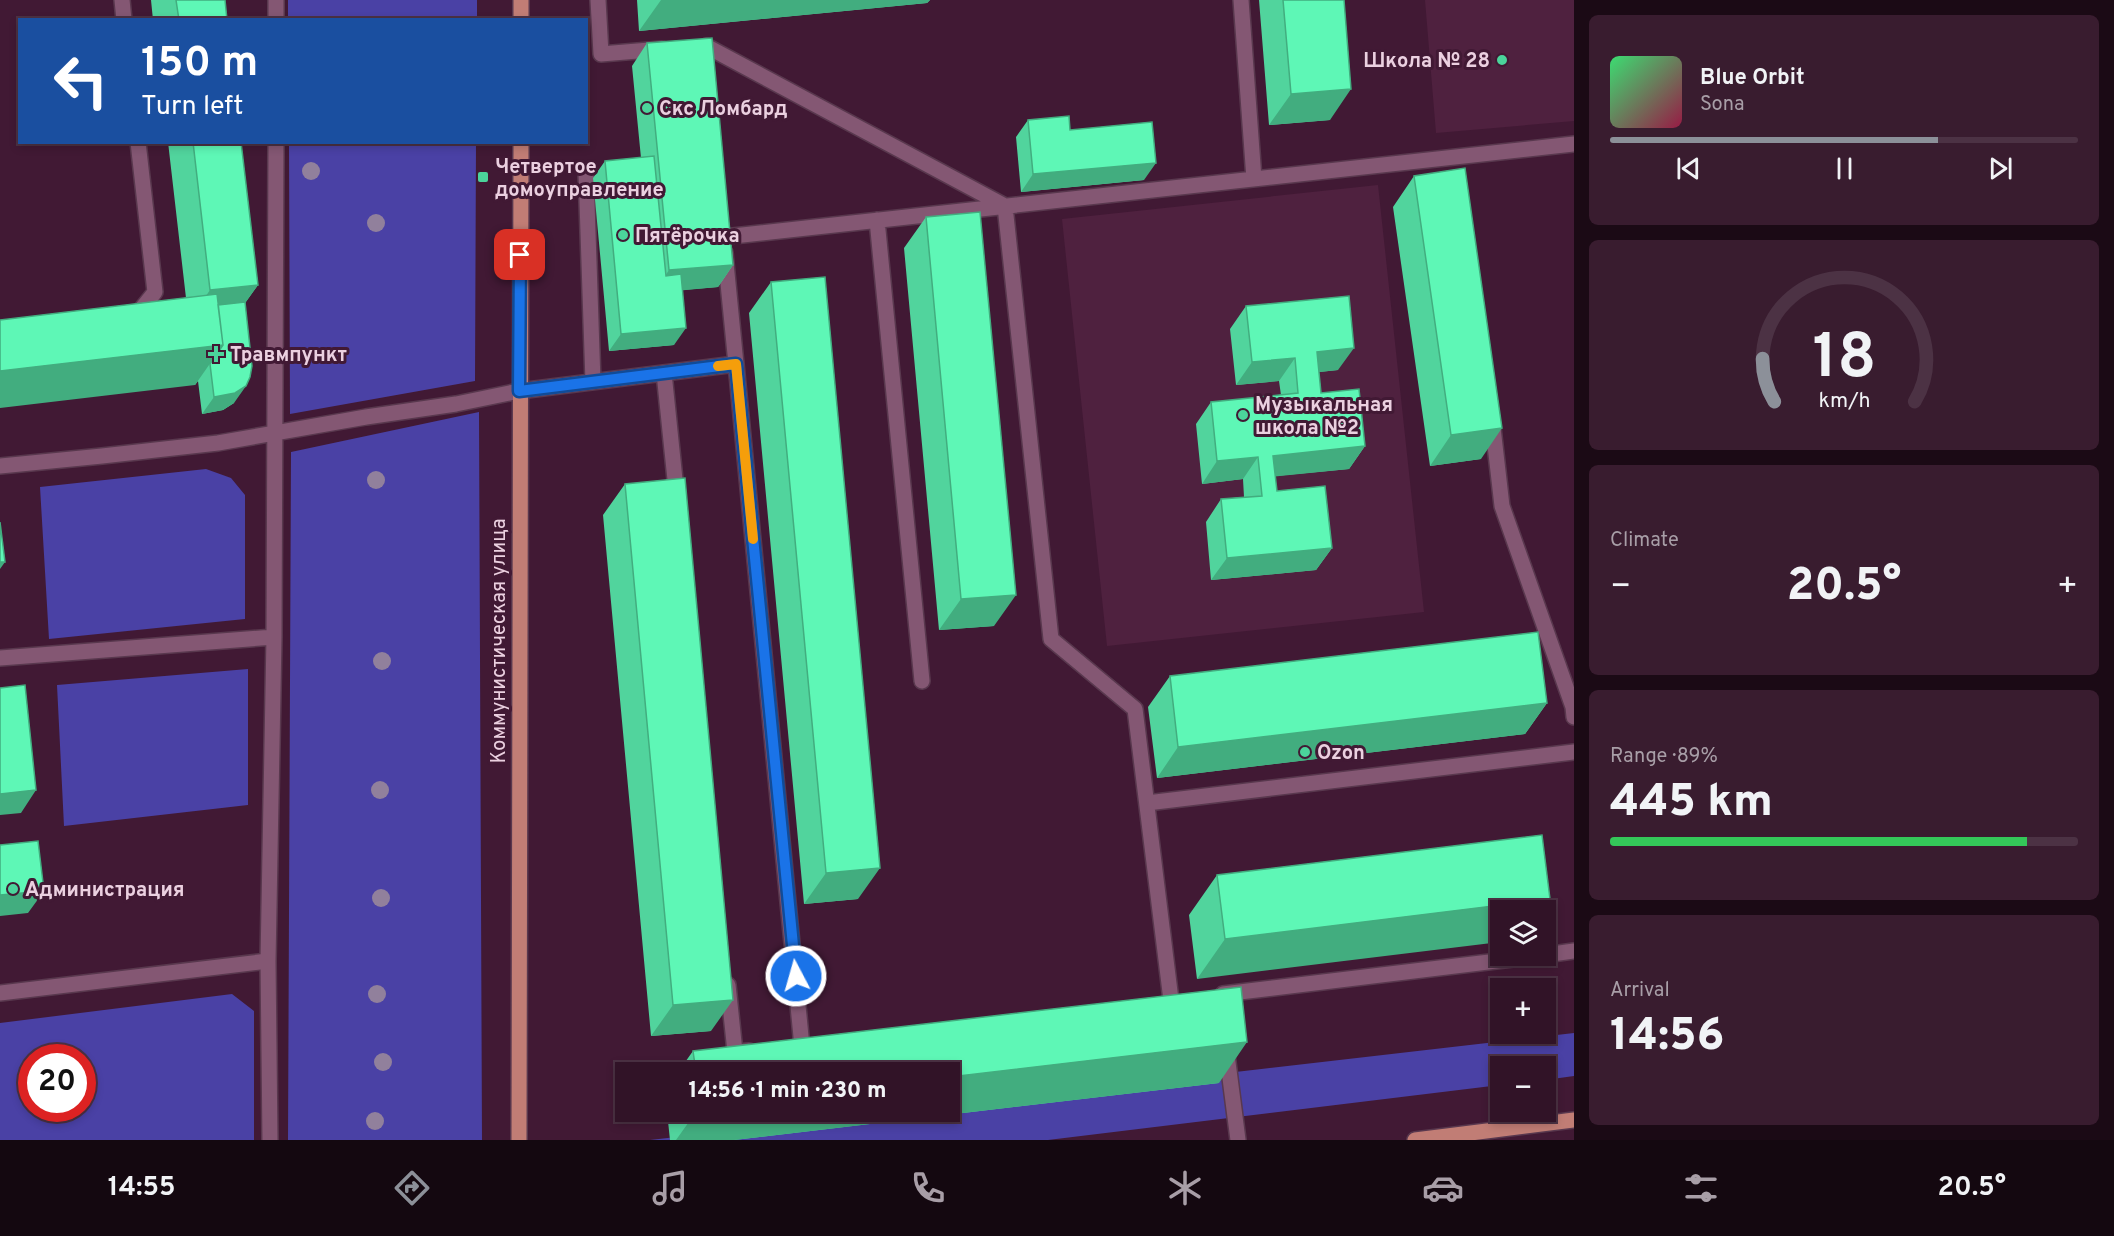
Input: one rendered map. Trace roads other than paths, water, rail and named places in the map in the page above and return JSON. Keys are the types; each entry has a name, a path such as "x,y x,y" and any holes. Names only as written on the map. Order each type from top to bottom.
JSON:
{"main road":[{"path":"521,0 521,18"},
{"name":"Коммунистическая улица","path":"519,1140 521,144"},
{"path":"1415,1140 1574,1120"}],"street":[{"path":"122,0 124,18"},
{"path":"276,0 276,18"},
{"path":"598,0 601,54 694,47 1005,206"},
{"path":"1241,0 1254,179"},
{"path":"694,47 708,70"},
{"path":"116,314 139,312 155,292 138,144"},
{"path":"270,1140 268,961 274,637 276,144"},
{"path":"802,1047 723,231 877,220 1254,179 1462,162 1574,144"},
{"path":"586,172 593,382"},
{"path":"1005,206 1051,639 1135,709 1171,1000"},
{"path":"877,220 922,681"},
{"path":"0,466 102,456 274,434 366,417 456,404 519,391 736,364"},
{"path":"664,373 679,516"},
{"path":"1490,401 1502,506 1573,707 1574,717"},
{"path":"0,658 274,637"},
{"path":"1147,803 1574,752"},
{"path":"1556,953 1574,951"},
{"path":"0,993 268,961"},
{"path":"1217,998 1490,962"},
{"path":"727,969 735,1052 769,1050"},
{"path":"1224,1029 1238,1140"}],"place":[{"name":"Школа № 28","path":"1502,60"},
{"name":"Скс Ломбард","path":"647,108"},
{"name":"Четвертое домоуправление","path":"483,177"},
{"name":"Пятёрочка","path":"623,235"},
{"name":"Травмпункт","path":"216,354"},
{"name":"Музыкальная школа №2","path":"1243,415"},
{"name":"Ozon","path":"1305,752"},
{"name":"Администрация","path":"13,889"}]}
